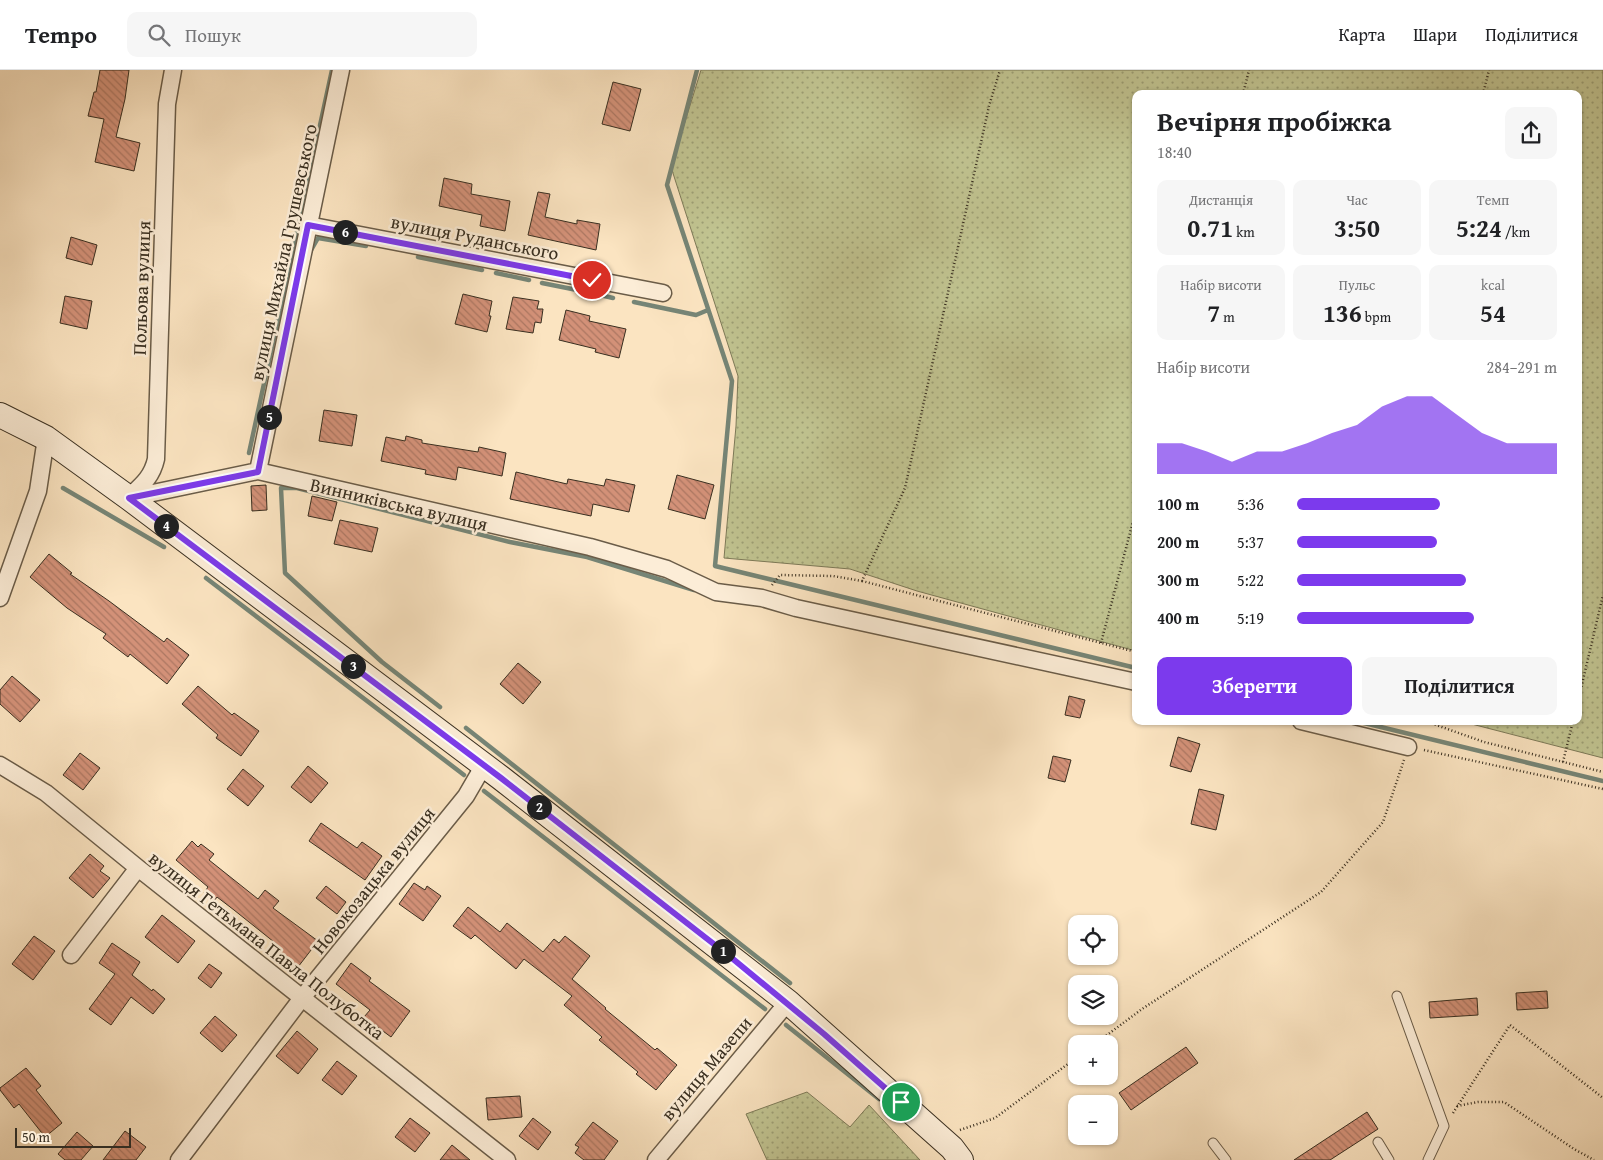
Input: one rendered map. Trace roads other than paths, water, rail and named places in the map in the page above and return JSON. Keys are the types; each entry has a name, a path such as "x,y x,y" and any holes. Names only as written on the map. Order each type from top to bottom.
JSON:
{"main road":[{"path":"0,416 46,438 129,498 484,765 788,1002 939,1136 961,1160"}],"street":[{"name":"Польова вулиця","path":"129,498 147,481 156,459 167,104 173,70"},
{"name":"вулиця Михайла Грушевського","path":"258,472 341,70"},
{"name":"вулиця Руданського","path":"308,225 663,293"},
{"path":"0,598 38,491 46,438"},
{"name":"Винниківська вулиця","path":"129,498 258,472 590,547 667,569 716,592 762,598 796,608 1132,681"},
{"path":"1317,725 1408,747"},
{"name":"вулиця Гетьмана Павла Полуботка","path":"0,765 46,793 507,1160"},
{"name":"Новокозацька вулиця","path":"179,1160 302,998 460,803 484,765"},
{"path":"71,955 138,868"},
{"name":"вулиця Мазепи","path":"656,1160 788,1002"}],"lane":[{"path":"1397,996 1444,1126 1428,1160"},
{"path":"1378,1142 1389,1160"},
{"path":"1213,1143 1226,1160"}],"waterway":[{"path":"249,453 332,70"},
{"path":"697,70 667,185 732,381 715,566 1132,667"},
{"path":"310,252 318,238 366,246"},
{"path":"418,257 482,270"},
{"path":"496,273 529,280"},
{"path":"542,283 577,290"},
{"path":"596,294 613,298"},
{"path":"634,302 696,315 708,310"},
{"path":"63,488 164,547"},
{"path":"440,707 382,662 285,573 281,488 297,488 510,542 587,557 694,590"},
{"path":"206,578 464,775"},
{"path":"1372,725 1603,781"},
{"path":"466,728 790,983"},
{"path":"484,791 765,1009"},
{"path":"786,1025 879,1099"}]}
